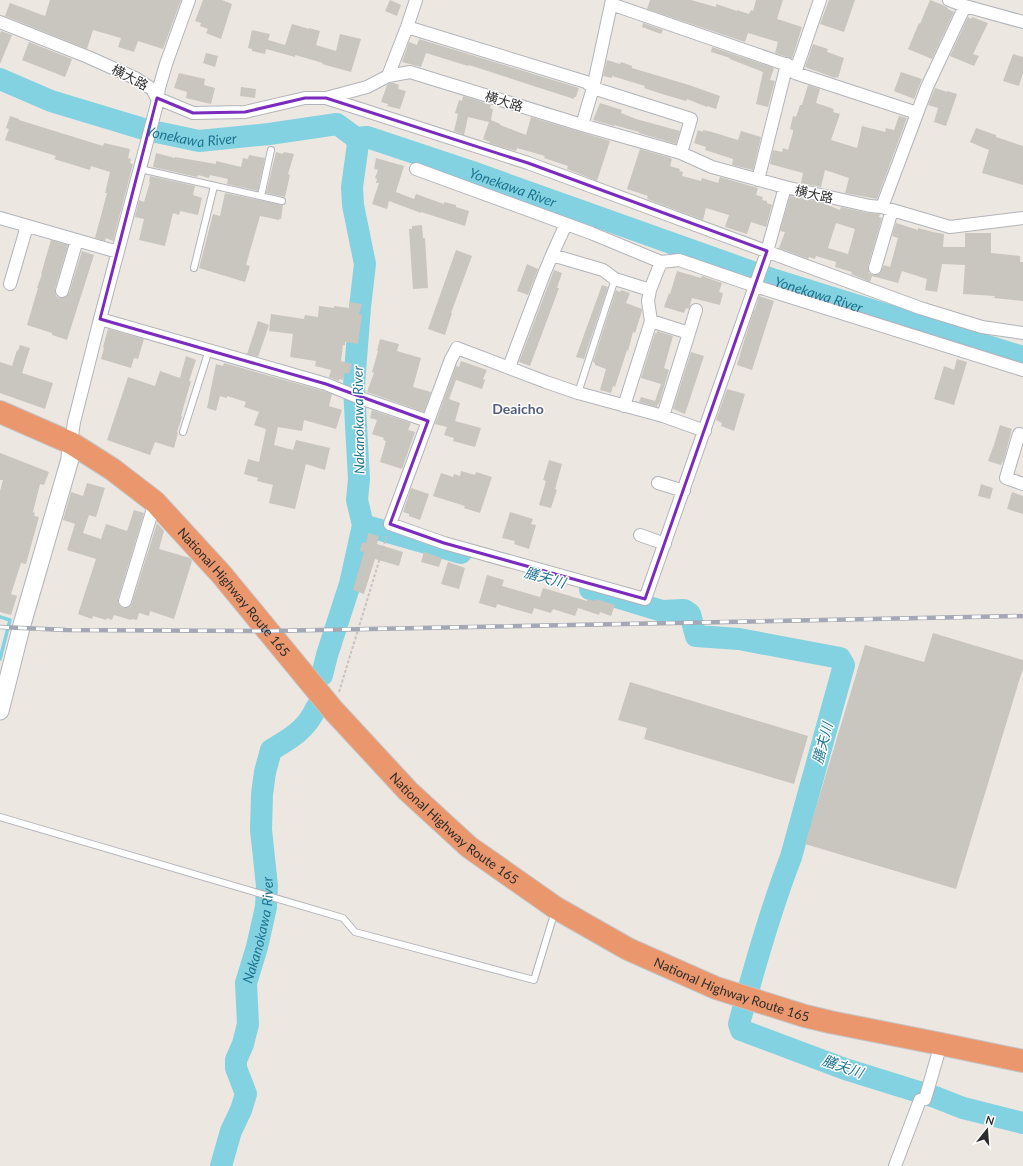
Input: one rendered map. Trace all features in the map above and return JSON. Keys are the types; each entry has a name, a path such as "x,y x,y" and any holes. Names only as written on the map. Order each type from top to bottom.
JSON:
{"highway":[{"name":"National Highway Route 165","path":"0,412 71,443 112,469 155,502 222,574 333,710 408,791 469,847 556,908 628,949 716,988 830,1022 1023,1061"}],"street":[{"path":"0,711 21,628 70,459 74,422 154,116 157,98 166,64 188,0"},
{"path":"388,76 416,0"},
{"path":"758,180 792,66 820,0"},
{"path":"949,0 1023,22"},
{"path":"582,125 593,88 612,2 792,66"},
{"path":"875,268 887,209 917,113 927,87 965,6"},
{"name":"横大路","path":"0,22 88,57 135,78 152,89 157,98 193,113 245,112 305,98 326,98 367,87 388,76 410,72 582,125 681,153 712,167 786,187 887,209 950,227 1023,218"},
{"path":"407,27 586,82 593,88 691,119 681,153"},
{"path":"792,66 794,73 917,113"},
{"path":"326,98 528,163 767,253 920,308 982,327 1023,333"},
{"path":"416,169 566,224 661,262 679,260 1023,370"},
{"path":"705,431 663,416 578,393 457,348 451,358 390,524 444,543 645,600 684,491 705,431 756,284 767,253 786,187"},
{"path":"0,218 118,252"},
{"path":"509,367 544,274 566,224"},
{"path":"10,284 27,226"},
{"path":"62,291 77,240"},
{"path":"552,255 603,270 615,279 650,290"},
{"path":"624,406 651,321 648,301 650,290 661,262"},
{"path":"663,416 696,310"},
{"path":"100,319 326,384 360,398 428,421"},
{"path":"651,321 689,333"},
{"path":"1019,434 1006,478 1023,484"},
{"path":"658,484 684,491"},
{"path":"125,601 155,502"},
{"path":"640,535 665,544"},
{"path":"895,1166 920,1100 927,1094 941,1044"}],"lane":[{"path":"261,196 271,150"},
{"path":"140,169 282,201"},
{"path":"194,268 214,186"},
{"path":"578,393 615,279"},
{"path":"183,432 209,350"},
{"path":"0,817 343,918 356,932 534,980 556,908"}],"path":[{"path":"333,710 387,536"}],"highlighted area":[{"path":"157,98 193,113 245,112 305,98 326,98 528,163 767,251 645,599 444,543 390,524 428,421 326,384 100,319"}],"building":[{"path":"50,0 181,0 163,49 138,41 134,52 118,47 121,38 93,30 87,49 5,16 10,3 45,16"},
{"path":"203,0 222,0 232,4 221,39 206,33 208,29 200,26 201,23 195,21"},
{"path":"390,0 401,5 397,16 385,11"},
{"path":"650,0 691,0 716,7 716,4 749,14 751,10 753,11 756,0 783,0 777,19 802,27 792,59 775,53 778,42 748,33 745,42 647,9"},
{"path":"829,0 855,0 844,32 820,24"},
{"path":"930,0 943,5 954,12 932,59 908,49"},
{"path":"968,17 988,23 973,54 979,56 974,66 950,56"},
{"path":"643,23 663,30 661,34 642,27"},
{"path":"292,24 320,31 316,45 336,51 340,34 361,39 351,72 295,55 295,57 266,49 265,54 252,51 252,49 248,48 252,30 270,34 268,40 285,45"},
{"path":"1,31 12,35 0,64 0,34"},
{"path":"419,39 579,88 576,97 574,97 574,99 469,65 468,66 426,53 421,67 402,62 409,42 417,45"},
{"path":"29,42 72,59 65,77 22,60"},
{"path":"813,44 828,49 827,52 844,58 838,78 805,67"},
{"path":"712,47 774,68 770,80 775,81 768,107 756,104 763,72 730,58 711,52"},
{"path":"206,53 218,56 215,67 203,63"},
{"path":"1013,54 1023,57 1023,73 1019,86 1003,81"},
{"path":"607,60 620,64 621,62 632,66 632,68 720,96 716,109 687,99 686,101 662,94 644,88 645,86 612,76 612,78 603,76"},
{"path":"901,72 922,79 914,99 894,91"},
{"path":"179,73 205,79 204,85 215,88 211,104 186,98 187,92 174,88"},
{"path":"390,83 399,85 398,89 406,91 400,109 387,106 388,104 381,102 387,85"},
{"path":"808,85 820,89 816,103 834,109 833,112 840,114 831,140 857,148 862,126 885,132 886,128 894,130 899,116 907,118 877,199 845,193 849,178 825,170 821,187 801,183 803,173 770,164 773,150 782,152 783,148 788,150 793,132 793,130 790,129 793,116 796,117 800,105 802,105"},
{"path":"241,87 256,89 255,98 240,96"},
{"path":"935,88 957,94 946,126 934,122 938,108 928,105"},
{"path":"463,96 491,105 490,108 493,109 491,120 526,135 531,117 610,141 597,181 567,169 568,166 544,158 545,156 517,148 516,151 489,143 490,142 483,139 489,122 468,117 464,135 454,131 458,114 455,113 459,100 462,101"},
{"path":"600,103 622,110 621,113 636,119 680,131 676,144 639,132 593,120"},
{"path":"10,116 103,146 104,143 130,149 128,158 131,159 130,163 133,164 113,241 106,238 105,241 95,238 107,193 105,193 110,172 91,166 90,170 54,159 56,156 5,140 9,129 6,128"},
{"path":"976,128 996,135 996,137 1023,146 1023,185 982,173 989,150 970,142"},
{"path":"698,130 703,132 703,130 712,132 738,140 741,131 761,137 753,170 732,165 733,159 705,150 706,147 694,143"},
{"path":"640,149 671,158 670,166 680,169 679,171 683,172 682,176 701,181 702,178 718,183 720,177 758,188 756,195 763,197 762,200 767,201 767,203 772,205 766,227 751,222 747,234 725,227 729,215 706,208 703,220 647,199 648,196 627,189"},
{"path":"276,152 283,154 284,152 294,154 288,174 290,175 285,197 266,193"},
{"path":"156,153 175,158 216,164 216,161 241,167 243,158 248,159 249,155 265,158 258,191 227,184 228,179 210,175 209,178 198,175 197,177 153,167"},
{"path":"376,158 404,166 396,192 414,199 416,194 444,204 444,202 456,205 456,207 469,211 465,226 421,213 389,201 387,209 372,204 379,183 376,183 377,179 375,178 378,170 374,169"},
{"path":"150,176 195,186 193,195 202,198 198,215 180,211 179,215 173,213 165,246 139,240 144,219 135,217 139,200 144,202 150,182"},
{"path":"225,193 283,205 281,219 279,220 260,216 246,265 250,266 245,282 199,268 213,214 220,216"},
{"path":"790,196 820,202 840,210 841,207 880,214 879,217 882,218 868,266 869,273 873,275 880,273 884,265 890,267 898,238 892,236 896,223 918,230 918,228 944,234 943,247 965,247 965,233 991,233 991,253 1020,256 1020,262 1023,262 1023,301 994,298 995,296 963,294 965,265 942,264 937,292 925,290 927,279 902,271 898,283 872,276 870,282 851,274 852,272 835,267 836,262 816,256 815,259 809,257 808,259 779,248 785,232 780,231","holes":["836,223 855,229 848,254 828,248"]},
{"path":"422,225 423,238 425,238 428,288 413,289 409,229 412,229 412,226"},
{"path":"51,240 68,245 55,289 56,296 60,298 64,298 69,293 82,251 94,255 67,340 52,335 52,333 27,325"},
{"path":"456,250 472,256 451,313 445,335 428,329"},
{"path":"527,264 538,269 528,295 517,291"},
{"path":"554,270 562,273 557,288 559,288 530,366 519,362"},
{"path":"677,271 701,278 702,276 722,283 719,292 723,293 720,305 692,298 689,309 686,308 684,313 664,307 669,293 670,294"},
{"path":"602,285 608,287 584,359 576,357"},
{"path":"616,290 630,293 626,303 642,309 642,311 635,333 633,332 615,387 613,386 611,393 600,390 606,369 595,365 593,362"},
{"path":"759,296 774,301 752,370 737,365"},
{"path":"350,302 362,304 359,314 362,315 358,344 345,342 345,345 343,345 341,361 352,364 349,374 345,373 343,380 339,379 339,381 329,377 331,370 315,366 316,361 290,357 293,334 269,331 271,314 304,319 305,315 318,317 319,306 349,308"},
{"path":"258,321 269,325 258,357 247,354"},
{"path":"108,329 144,339 138,359 134,358 131,368 101,359"},
{"path":"657,331 673,336 664,368 669,370 657,407 639,402 641,397 655,401 661,384 641,378 655,333 657,333"},
{"path":"380,339 399,344 397,351 421,358 413,387 431,392 424,412 367,392 374,373 372,372"},
{"path":"20,345 30,348 22,373 53,383 45,409 0,393 0,362 12,366"},
{"path":"691,352 704,356 685,414 673,409"},
{"path":"186,356 196,360 189,381 191,381 174,448 155,442 150,455 107,440 128,377 155,386 160,371 180,378"},
{"path":"957,359 967,362 954,405 934,399 944,366 954,370"},
{"path":"461,361 487,370 483,379 485,380 482,389 456,380 449,399 460,403 455,421 481,428 475,447 453,441 454,438 444,435 447,427 435,424 456,366 459,367"},
{"path":"224,363 332,394 329,406 342,410 336,429 304,420 302,431 278,427 274,445 293,450 296,440 330,448 325,470 306,464 295,509 269,503 273,485 257,481 258,478 244,474 248,459 259,462 266,429 254,425 259,412 244,407 246,402 227,396 227,398 220,396 216,411 207,408 216,364 223,366"},
{"path":"727,389 745,394 734,431 721,426 722,423 716,420"},
{"path":"372,410 411,423 408,430 415,432 402,469 380,462 386,441 383,440 384,438 372,434 377,420 370,418"},
{"path":"1000,425 1012,429 1003,463 1002,462 1001,465 988,461"},
{"path":"0,453 49,472 44,485 40,484 33,512 35,513 34,516 39,517 26,564 21,563 11,594 17,596 11,615 0,612 0,491 3,480 0,480"},
{"path":"549,460 562,464 555,489 557,490 551,508 539,505 546,481 543,480"},
{"path":"461,471 475,475 476,472 492,477 480,513 464,508 465,506 433,496 441,473 453,477 454,474 460,476"},
{"path":"87,483 105,488 96,517 89,515 83,533 101,539 106,524 127,531 134,510 144,513 118,599 120,606 127,608 132,603 157,523 164,531 159,549 190,558 192,561 174,619 150,611 149,616 139,613 137,620 131,620 114,615 112,620 107,618 106,620 93,616 92,619 78,614 96,559 67,550 75,524 63,520 71,492 83,496"},
{"path":"981,484 993,488 990,499 978,496"},
{"path":"411,488 429,494 420,520 403,512"},
{"path":"1012,492 1023,496 1023,514 1007,509"},
{"path":"510,512 533,519 531,524 536,525 529,549 514,544 515,541 502,538"},
{"path":"368,533 379,536 377,544 403,552 399,566 375,559 364,594 353,590 364,552 360,551 362,542 366,543"},
{"path":"424,552 442,558 439,567 421,562"},
{"path":"448,562 465,568 459,589 441,584"},
{"path":"487,575 504,580 502,586 540,597 543,588 587,601 588,599 595,601 596,599 615,605 611,616 600,612 599,615 578,608 575,616 553,609 551,613 534,608 532,614 497,604 496,608 479,603"},
{"path":"933,633 1023,660 1023,668 956,889 805,844 865,645 924,662"},
{"path":"630,682 808,736 794,784 644,739 647,728 618,720"}],"waterway":[{"name":"Yonekawa River","path":"0,79 51,101 147,130 199,141 269,134 337,124 356,138 367,137 472,172 775,280 1023,357"},
{"name":"Nakanokawa River","path":"322,675 350,584 363,525 357,500 359,479 354,385 365,264 353,205 352,187 358,144 356,138"},
{"name":"膳夫川","path":"363,525 461,553"},
{"name":"膳夫川","path":"590,589 662,611 684,610 690,614 696,636 739,639 840,658 844,665 791,857 769,919 750,982 739,1024 741,1030 845,1069 935,1097 963,1108 1023,1123"},
{"path":"0,617 10,620 0,659"},
{"name":"Nakanokawa River","path":"221,1166 231,1131 241,1110 246,1094 236,1068 236,1060 243,1044 248,1024 246,983 257,947 266,907 267,886 261,830 262,794 265,772 271,750 303,728 316,708"}],"railway":[{"path":"0,627 66,630 269,631 1023,616"}],"district":[{"name":"Deaicho","path":"518,408"}]}
